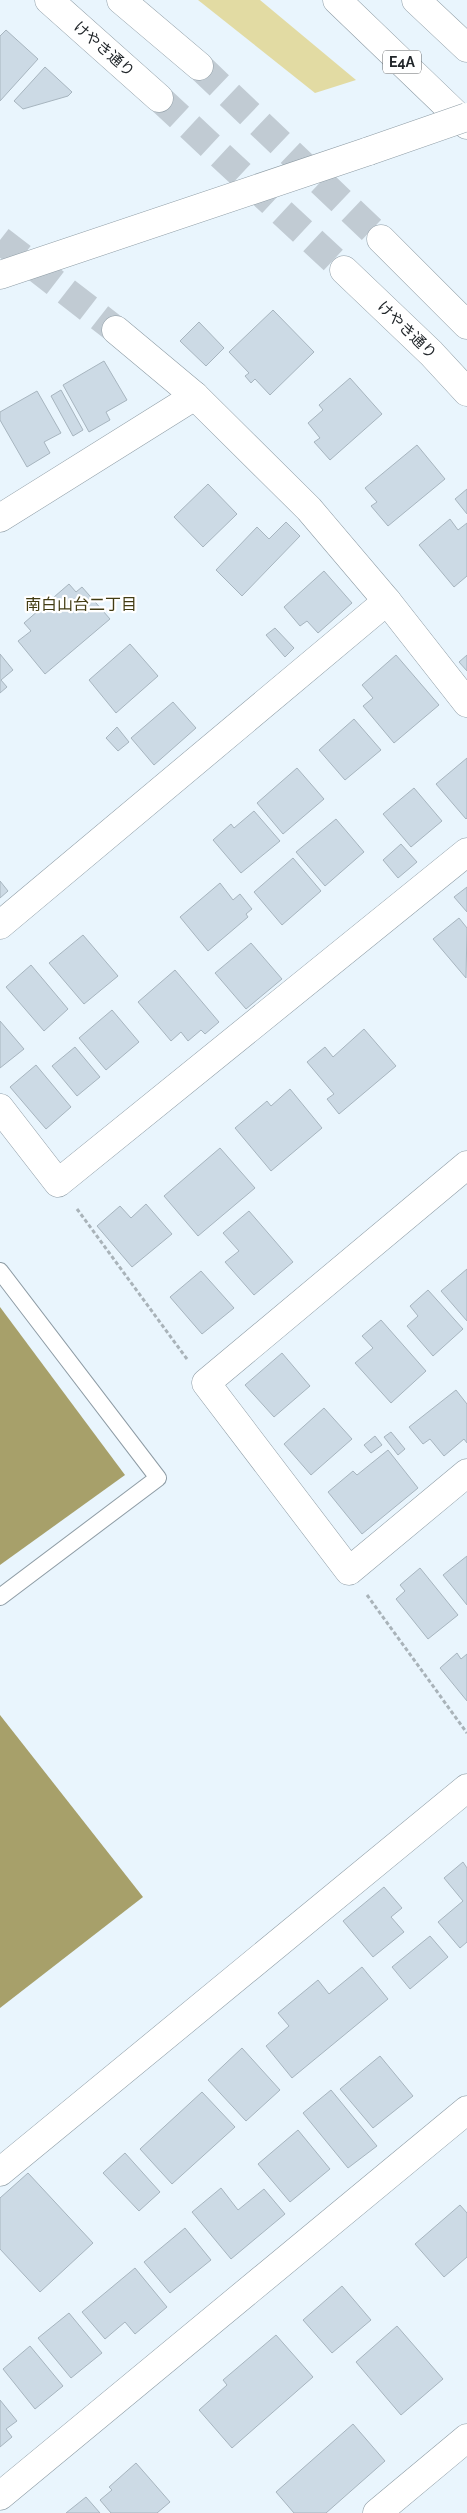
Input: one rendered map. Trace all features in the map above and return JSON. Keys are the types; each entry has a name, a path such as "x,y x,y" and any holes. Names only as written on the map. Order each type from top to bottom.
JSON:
{"main road":[{"name":"けやき通り","path":"49,0 159,98"},
{"path":"121,0 199,66"},
{"name":"E4A","path":"337,0 467,125"},
{"path":"416,0 467,48"},
{"path":"0,275 467,117"},
{"path":"381,239 467,326"},
{"name":"けやき通り","path":"344,270 431,353 467,392"},
{"path":"116,330 195,396 309,509 387,601 467,703"},
{"path":"0,518 195,396"},
{"path":"0,925 387,601"},
{"path":"0,1108 58,1183 467,852"},
{"path":"467,1165 206,1383 349,1571 467,1473"},
{"path":"0,2172 467,1788"},
{"path":"0,2496 467,2110"},
{"path":"377,2513 467,2438"}],"lane":[{"path":"0,1271 158,1478 0,1596"}],"path":[{"path":"58,1183 206,1383"},
{"path":"349,1571 467,1733"}],"shaded area":[{"path":"198,0 260,0 356,80 315,93"},
{"path":"0,1307 125,1475 0,1565"},
{"path":"0,1715 143,1897 0,2008"}],"building":[{"path":"6,30 38,59 0,101 0,36"},
{"path":"45,67 72,92 68,96 23,109 14,101"},
{"path":"273,310 314,352 270,395 255,379 251,383 245,376 249,373 229,352"},
{"path":"199,322 224,348 206,366 180,341"},
{"path":"104,361 127,400 106,412 110,420 89,432 63,385"},
{"path":"350,378 382,414 330,460 314,442 320,438 308,423 323,410 319,405"},
{"path":"61,390 83,430 73,436 51,396"},
{"path":"37,391 61,433 44,442 50,453 27,467 0,420 0,412"},
{"path":"417,445 445,479 388,526 371,506 377,502 365,488"},
{"path":"208,484 237,514 203,547 174,517"},
{"path":"467,489 467,514 455,499"},
{"path":"450,519 458,530 467,523 467,576 454,587 419,545"},
{"path":"286,522 300,536 242,596 216,570 257,527 269,539"},
{"path":"324,571 352,603 318,633 307,621 300,626 284,607"},
{"path":"69,584 76,592 82,587 110,619 45,674 18,641 31,631 24,623"},
{"path":"275,628 294,648 285,657 266,635"},
{"path":"130,644 158,676 116,713 89,680"},
{"path":"0,654 13,670 1,680 7,687 0,693"},
{"path":"396,655 439,705 394,743 363,706 373,698 362,685"},
{"path":"467,655 467,671 459,662"},
{"path":"173,702 196,728 154,765 131,738"},
{"path":"354,719 381,750 345,780 319,750"},
{"path":"117,727 129,742 118,751 106,738"},
{"path":"467,758 467,818 466,819 436,784"},
{"path":"297,768 324,799 283,834 257,803"},
{"path":"414,788 442,821 411,847 383,814"},
{"path":"254,811 280,841 241,873 213,840 231,824 234,828"},
{"path":"336,819 364,852 325,886 296,852"},
{"path":"401,844 417,862 398,878 383,860"},
{"path":"293,858 321,891 282,925 254,892"},
{"path":"0,881 8,891 0,898"},
{"path":"220,883 233,900 240,894 252,909 246,914 248,917 208,951 180,917"},
{"path":"467,887 467,912 454,897"},
{"path":"459,918 467,928 466,978 433,939"},
{"path":"83,935 118,976 84,1004 49,963"},
{"path":"251,943 282,979 246,1009 215,973"},
{"path":"31,965 68,1009 44,1031 6,987"},
{"path":"175,970 219,1022 205,1034 201,1030 188,1041 181,1032 171,1041 138,1002"},
{"path":"112,1010 139,1042 106,1070 79,1038"},
{"path":"0,1021 24,1049 0,1068"},
{"path":"364,1029 396,1066 339,1114 327,1099 334,1094 307,1062 325,1047 333,1057"},
{"path":"75,1047 100,1077 77,1096 52,1066"},
{"path":"36,1065 71,1107 46,1129 10,1087"},
{"path":"290,1089 322,1128 271,1171 235,1128 267,1101 271,1106"},
{"path":"220,1148 255,1188 198,1236 164,1196"},
{"path":"146,1204 172,1234 132,1267 97,1226 120,1206 131,1218"},
{"path":"249,1211 293,1262 254,1295 225,1262 239,1251 223,1233"},
{"path":"467,1269 467,1321 441,1291"},
{"path":"201,1271 234,1308 202,1334 170,1297"},
{"path":"428,1290 463,1329 433,1356 407,1326 418,1316 410,1306"},
{"path":"381,1320 426,1371 391,1403 355,1363 373,1348 362,1336"},
{"path":"282,1353 310,1386 274,1417 245,1385"},
{"path":"456,1390 467,1404 467,1443 464,1439 444,1456 430,1439 423,1444 409,1427"},
{"path":"324,1408 352,1439 311,1475 284,1444"},
{"path":"391,1432 405,1449 398,1455 384,1437"},
{"path":"375,1436 382,1445 371,1453 364,1445"},
{"path":"388,1450 418,1488 362,1534 328,1492 353,1471 357,1475"},
{"path":"467,1556 467,1605 443,1575"},
{"path":"420,1568 458,1615 428,1639 396,1599 405,1591 400,1585"},
{"path":"457,1653 461,1659 467,1654 467,1701 440,1668"},
{"path":"463,1862 467,1868 467,1942 460,1948 438,1922 463,1901 444,1878"},
{"path":"384,1887 402,1908 391,1917 404,1932 373,1957 343,1921"},
{"path":"430,1936 448,1957 410,1989 392,1967"},
{"path":"362,1967 388,1999 292,2078 266,2046 289,2026 278,2013 318,1980 329,1994"},
{"path":"242,2048 280,2090 246,2121 208,2080"},
{"path":"380,2056 413,2096 373,2128 340,2089"},
{"path":"331,2090 377,2146 348,2168 303,2113"},
{"path":"202,2092 235,2127 172,2184 140,2149"},
{"path":"298,2130 330,2169 290,2202 258,2164"},
{"path":"125,2153 160,2192 139,2211 103,2173"},
{"path":"28,2173 93,2243 40,2292 0,2249 0,2198"},
{"path":"221,2188 238,2210 264,2189 285,2214 231,2259 192,2212"},
{"path":"460,2205 467,2213 467,2257 444,2277 415,2244"},
{"path":"185,2228 211,2260 170,2293 144,2262"},
{"path":"135,2268 167,2307 135,2334 125,2322 105,2339 82,2312"},
{"path":"342,2286 371,2320 332,2353 303,2320"},
{"path":"69,2313 102,2353 71,2378 38,2338"},
{"path":"397,2326 443,2379 401,2415 356,2362"},
{"path":"276,2335 313,2377 232,2448 199,2410 227,2385 223,2380"},
{"path":"30,2346 63,2386 35,2409 3,2369"},
{"path":"0,2400 17,2421 6,2429 12,2437 0,2447"},
{"path":"353,2424 385,2461 326,2513 294,2513 276,2492"},
{"path":"136,2463 170,2502 157,2513 111,2513 100,2500 112,2490 109,2487"},
{"path":"86,2497 100,2513 66,2513"}],"tunnel":[{"path":"199,66 381,239"},
{"path":"159,98 344,270"},
{"path":"0,240 116,330"}],"district":[{"name":"南白山台二丁目","path":"81,604"}]}
